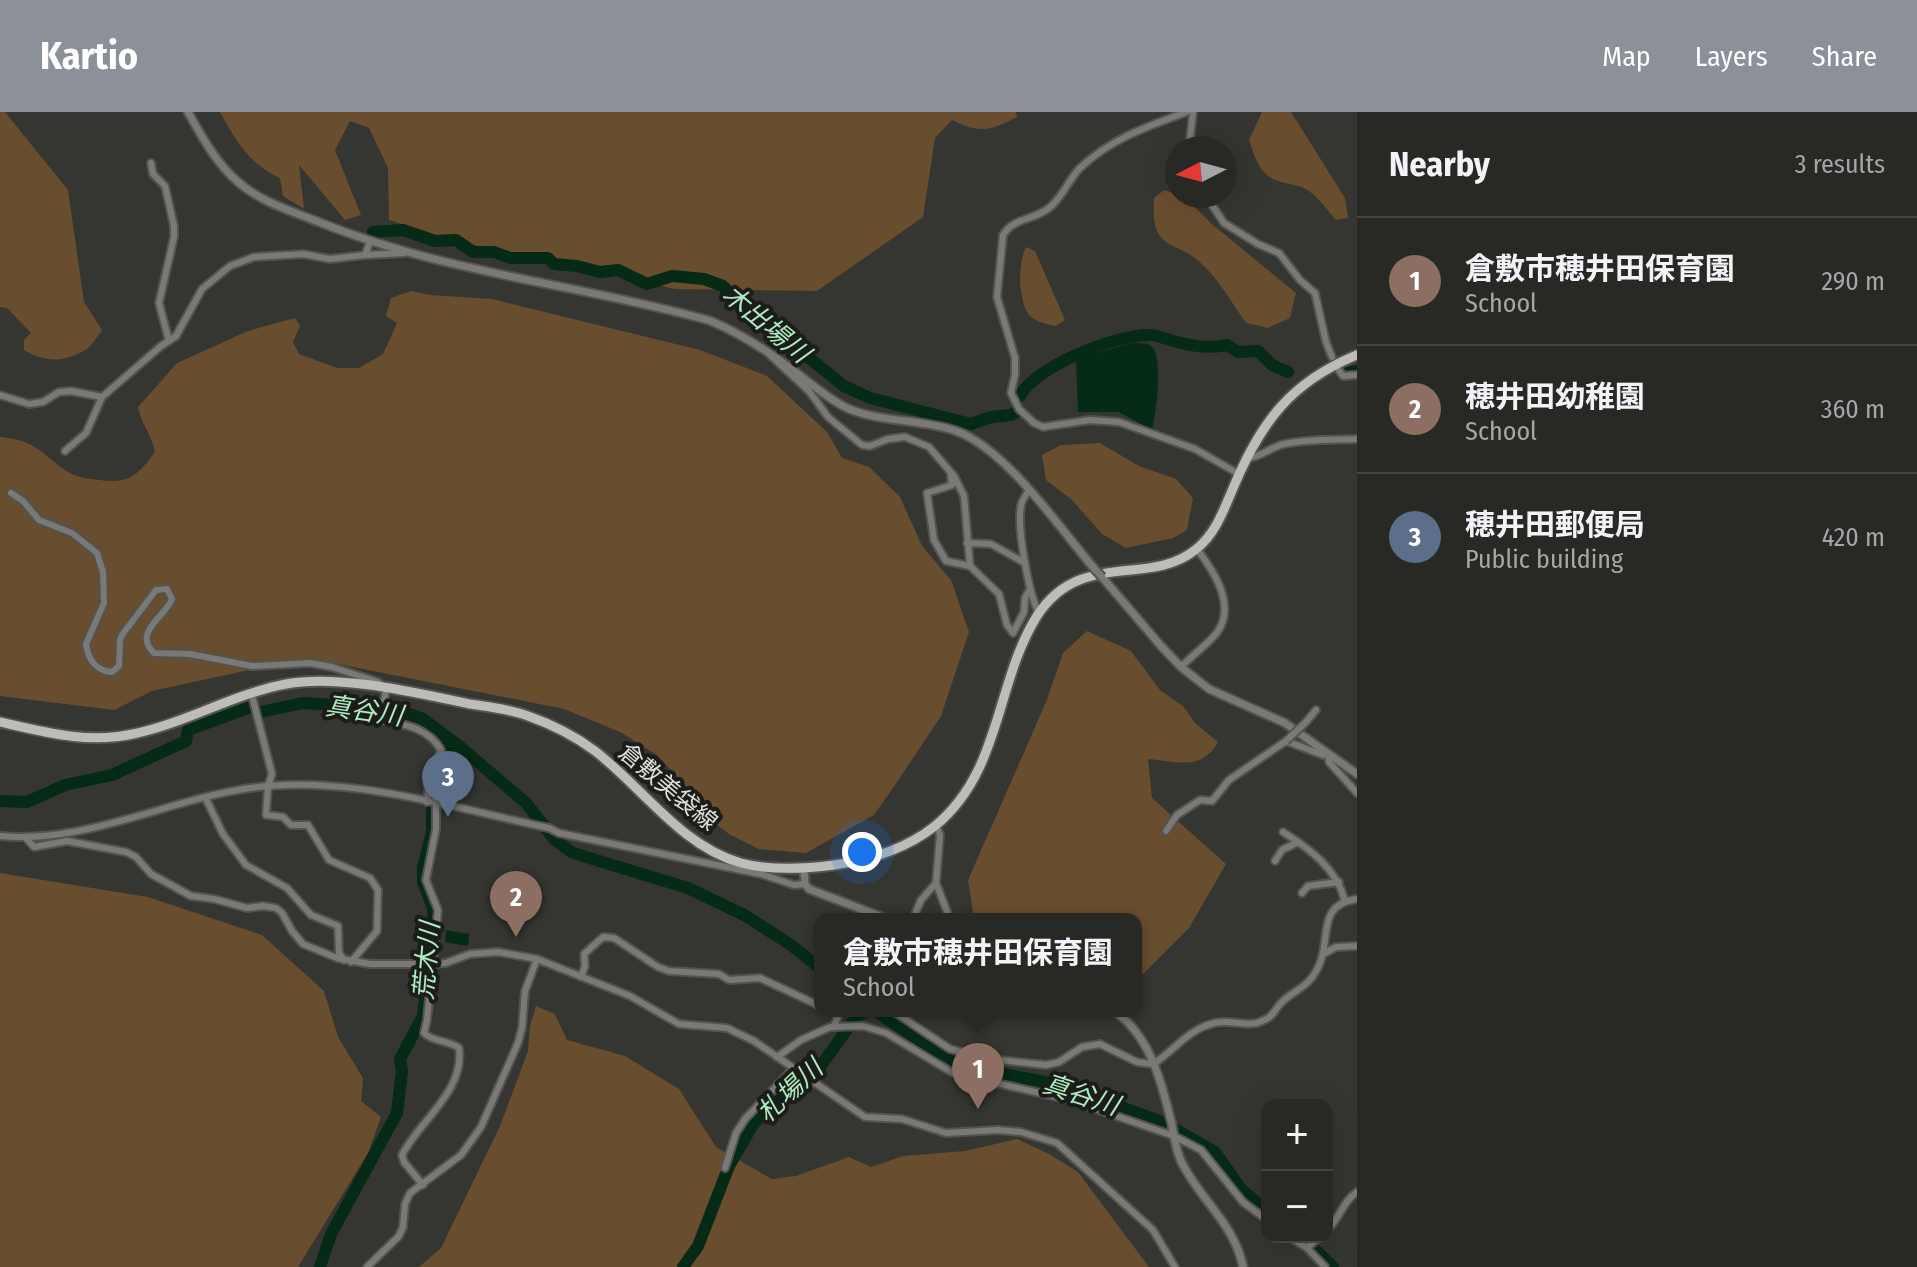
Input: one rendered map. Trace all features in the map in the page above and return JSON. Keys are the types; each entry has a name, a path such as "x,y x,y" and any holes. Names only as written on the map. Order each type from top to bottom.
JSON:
{"main road":[{"path":"1197,549 1216,527 1246,456 1262,428 1286,400 1330,367 1357,355"},
{"name":"倉敷美袋線","path":"0,722 81,738 134,734 289,683 325,681 525,715 556,728 593,750 698,842 740,863 804,869 876,857 908,844 953,810 978,773 1025,639 1039,613 1053,597 1079,579 1168,563 1197,549"}],"street":[{"path":"188,112 209,149 237,181 268,202 404,253 464,269 683,313 726,328 849,409 890,420 955,430 970,438 1000,458 1181,667 1209,689 1285,723 1357,774"},
{"path":"1187,112 1130,133 1098,152 1072,177 1049,208 1007,228 1003,235 997,297 1015,358 1011,393 1019,409 1034,423 1043,427 1090,420 1119,422 1195,449 1239,474"},
{"path":"1190,136 1193,112"},
{"path":"151,163 153,174 165,186 174,226 159,303 169,341"},
{"path":"1214,208 1224,223 1279,253 1300,280 1315,293 1332,357"},
{"path":"365,255 370,242"},
{"path":"65,451 86,433 102,397 176,336 202,289 230,266 244,259 303,254 330,259 404,253"},
{"path":"765,351 809,391 828,417 862,445 870,446 905,437 929,447 950,472 964,496 970,566"},
{"path":"1338,369 1343,376 1357,375"},
{"path":"0,395 29,404 43,402 59,392 102,397"},
{"path":"1246,456 1255,457 1290,443 1357,439"},
{"path":"950,472 952,485 927,493 934,540 946,561 970,566 999,594 1007,625 1013,633 1024,612 1029,591"},
{"path":"1029,491 1021,510 1025,563 1029,591 1039,613"},
{"path":"11,493 23,501 39,520 72,533 97,553 103,572 104,603 86,644 92,663 101,669 112,672 119,666 122,635 153,593 162,587 167,589 172,599 171,604 158,614 147,638 154,653 190,654 252,666 310,663 332,667 378,682 385,693 381,720 423,731 438,744 441,750 429,780 436,829 426,880 438,910 429,964 424,1033 428,1037 453,1043 459,1048 460,1056 456,1077 441,1106 431,1113 402,1155 423,1185"},
{"path":"967,543 991,544 1025,563"},
{"path":"1181,667 1219,631 1223,612 1217,578 1197,549"},
{"path":"252,696 272,774 266,815 283,817 291,825 308,825 329,860 370,878 376,884 379,911 377,931 348,961"},
{"path":"1166,831 1177,815 1200,800 1212,801 1229,780 1286,741 1316,710"},
{"path":"1286,741 1323,755 1328,754"},
{"path":"1328,754 1329,762 1357,793"},
{"path":"0,836 26,838 67,833 247,788 326,785 431,803 549,828 559,833 761,874 794,885 805,884"},
{"path":"206,799 218,824 246,865 287,888 311,915 338,926 338,949 348,961"},
{"path":"936,825 940,835 936,883 948,913"},
{"path":"1283,832 1317,857 1339,882 1345,901"},
{"path":"26,838 29,845 34,847 67,841 126,852 136,857 151,874 191,896 247,908 276,908 303,944 348,961 446,963 470,954 498,952 537,959 630,996 679,1024 735,1031 865,1117 902,1119 946,1133 1021,1132 1057,1143 1153,1230 1175,1267"},
{"path":"1275,861 1282,850 1298,842"},
{"path":"804,869 805,884 809,889 871,913"},
{"path":"1302,893 1308,886 1339,882"},
{"path":"916,913 921,900 936,883"},
{"path":"902,1017 950,1049 990,1059 1046,1065 1059,1062 1082,1047 1100,1044 1137,1062 1153,1064 1167,1055 1175,1044 1212,1023 1232,1020 1257,1023 1268,1018 1282,1002 1309,981 1325,953 1328,916 1332,908 1357,899"},
{"path":"581,977 585,966 584,954 588,948 603,937 614,938 669,971 719,974 729,980 760,978 814,1003"},
{"path":"1325,953 1336,947 1357,946"},
{"path":"367,1267 399,1236 410,1193 461,1155 481,1127 518,1043 525,991 537,959"},
{"path":"834,1026 838,1017"},
{"path":"1123,1017 1143,1042 1162,1085 1185,1168 1236,1241 1243,1267"},
{"path":"777,1057 801,1040 834,1026 854,1025 875,1029 953,1073 1070,1100 1174,1134 1201,1150 1243,1202 1261,1216"},
{"path":"725,1168 740,1126 793,1069"},
{"path":"1333,1225 1348,1198 1357,1192"},
{"path":"1312,1243 1325,1267"}],"shaded area":[{"path":"0,112 5,112 68,190 84,302 102,330 88,349 70,357 46,359 24,350 24,340 31,333 7,308 0,307"},
{"path":"220,112 1016,112 1017,117 985,129 952,120 935,138 923,217 817,291 675,289 455,241 389,220 388,168 369,128 350,121 335,150 361,215 345,220 299,165 304,209 283,196 280,178 251,158"},
{"path":"1262,112 1291,112 1345,198 1348,218 1336,220 1309,191 1272,178 1262,170 1249,140"},
{"path":"1164,190 1165,208 1195,208 1296,293 1290,318 1268,328 1246,323 1205,267 1161,237 1156,229 1154,198"},
{"path":"1026,247 1035,251 1065,320 1056,326 1033,318 1024,305 1020,279"},
{"path":"411,291 492,299 700,350 767,376 827,432 842,458 869,467 900,497 922,546 951,580 969,632 941,716 874,815 806,853 759,849 729,834 702,813 684,784 657,755 620,732 564,709 328,662 290,661 152,691 114,710 0,696 0,437 31,445 77,476 110,481 126,479 138,472 155,452 138,407 177,363 248,331 295,318 300,326 293,342 299,354 337,368 359,368 383,354 397,323 386,316 391,298"},
{"path":"1132,343 1149,345 1155,351 1157,399 1152,430 1119,412 1078,412 1076,359"},
{"path":"1100,443 1139,466 1176,479 1193,498 1187,530 1173,538 1126,548 1102,534 1072,500 1046,480 1042,455 1061,445"},
{"path":"1087,631 1131,651 1160,690 1184,707 1195,723 1218,742 1204,758 1196,761 1148,759 1152,798 1226,864 1189,928 1142,975 1142,913 973,913 968,880 1046,702 1063,653"},
{"path":"0,873 148,897 262,935 324,991 338,1037 363,1078 361,1101 381,1117 368,1153 298,1267 0,1267"},
{"path":"446,930 469,934 468,946 445,942"},
{"path":"536,1006 555,1014 567,1040 625,1056 679,1089 716,1147 772,1179 796,1176 849,1157 871,1167 903,1156 965,1151 1017,1139 1078,1172 1149,1267 419,1267 441,1248 500,1126 528,1051 530,1026"}],"waterway":[{"name":"木出場川","path":"373,232 403,230 435,241 456,240 473,252 494,252 510,258 548,258 554,264 600,272 618,270 647,284 672,276 704,279 723,286 783,344 808,357 844,386 870,398 971,424 1016,412"},
{"name":"木出場川","path":"1020,396 1042,374 1078,354 1136,336 1153,335 1200,346 1227,345 1238,352 1258,351 1272,365 1288,372"},
{"name":"木出場川","path":"1347,373 1357,371"},
{"name":"真谷川","path":"0,801 27,802 65,785 112,775 186,741 188,730 250,707 260,712 303,703 409,714 423,719 458,745 526,803 555,840 573,853 688,888 746,916 814,963"},
{"name":"荒木川","path":"320,1267 331,1234 397,1113 402,1071 400,1059 423,1016 434,922 433,908 423,882 423,868 432,832 432,797 449,750 443,735"},
{"name":"札場川","path":"683,1267 698,1246 729,1166 752,1126 764,1111 815,1074 856,1017"},
{"name":"真谷川","path":"884,1017 951,1061 967,1067 1060,1085 1162,1122 1215,1152 1241,1189 1261,1206"},
{"name":"真谷川","path":"1308,1243 1333,1267"}],"place":[{"name":"穂井田郵便局","path":"448,817"},
{"name":"穂井田幼稚園","path":"516,937"},
{"name":"倉敷市穂井田保育園","path":"978,1109"}]}
